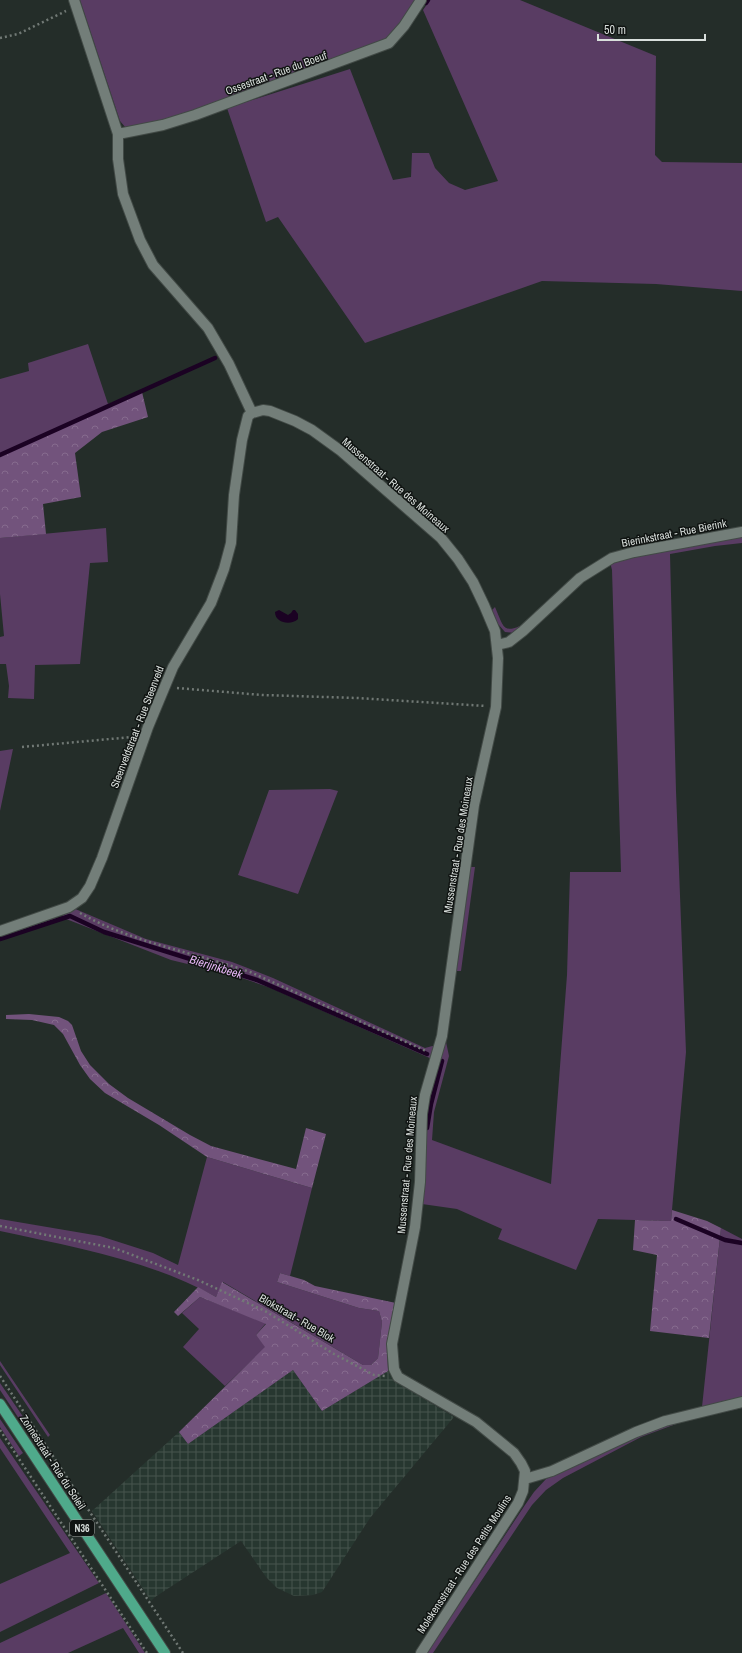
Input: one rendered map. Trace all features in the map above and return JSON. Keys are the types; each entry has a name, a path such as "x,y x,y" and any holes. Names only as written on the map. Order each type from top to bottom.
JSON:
{"main road":[{"name":"Zonnestraat - Rue du Soleil","path":"0,1404 165,1653"}],"street":[{"name":"Ossestraat - Rue du Boeuf","path":"118,134 163,125 389,43 404,26 421,0"},
{"path":"75,3 118,134 118,159 123,194 140,240 153,265 208,328 235,375 252,413"},
{"name":"Mussenstraat - Rue des Moineaux","path":"252,413 263,410 270,411 312,430 342,451 441,538 458,559 473,582 495,631 498,658 496,707 474,805 442,1036 425,1095 422,1114 420,1182 415,1228 393,1338 392,1359 394,1369 398,1377"},
{"name":"Steenveldstraat - Rue Steenveld","path":"0,931 70,907 82,898 90,886 102,858 145,736 173,666 211,603 224,569 231,543 234,494 242,440 246,420 252,413"},
{"name":"Bierinkstraat - Rue Bierink","path":"497,645 509,642 523,631 580,578 612,558 634,552 742,532"},
{"path":"398,1377 476,1422 514,1453 525,1471 525,1479 552,1471 630,1435 665,1421 742,1402"},
{"name":"Molekensstraat - Rue des Petits Moulins","path":"421,1653 511,1516 523,1491 525,1479"}],"path":[{"path":"0,38 18,34 75,3"},
{"path":"165,686 262,695 356,698 496,707"},
{"path":"22,748 145,736"},
{"path":"70,907 94,920 137,939 227,964 250,972 430,1053 438,1052"},
{"name":"Blokstraat - Rue Blok","path":"0,1226 114,1248 198,1280 265,1311 334,1354 374,1375 398,1377"},
{"path":"0,1376 183,1653"},
{"path":"0,1430 147,1653"}],"shaded area":[{"path":"80,0 418,0 393,34 377,45 179,118 126,128 120,121"},
{"path":"430,0 520,0 656,56 655,155 662,162 742,163 742,291 656,284 542,281 365,343 278,217 266,222 227,108 350,69 393,180 411,177 412,153 429,153 435,168 449,183 465,190 498,181 423,10"},
{"path":"88,344 108,404 0,455 0,379 29,371 28,363"},
{"path":"106,528 108,562 90,563 80,664 35,665 34,699 8,698 9,686 6,664 0,664 0,637 4,636 0,594 0,538"},
{"path":"742,534 742,543 670,554 676,791 686,1052 671,1221 598,1219 576,1270 498,1239 502,1229 457,1209 422,1204 425,1119 431,1087 445,1037 449,1056 434,1112 432,1140 551,1184 567,975 570,872 621,872 612,570 610,562 631,556"},
{"path":"495,607 500,620 508,629 513,629 526,623 515,633 505,632 498,624 492,610"},
{"path":"279,610 288,615 295,610 298,614 298,619 288,623 280,621 275,612"},
{"path":"13,749 0,811 0,751"},
{"path":"330,789 338,791 298,894 238,875 269,790"},
{"path":"468,867 475,867 461,971 456,971"},
{"path":"73,908 146,939 232,962 273,978 425,1048 436,1045 432,1059 271,988 233,975 171,960 61,917"},
{"path":"56,918 56,922 0,940 0,937"},
{"path":"207,1157 312,1188 290,1276 280,1273 277,1282 359,1308 379,1311 382,1322 378,1358 371,1365 363,1365 223,1282 216,1297 165,1273 138,1264 83,1249 0,1231 0,1219 100,1236 153,1253 178,1265"},
{"path":"721,1228 742,1239 742,1400 702,1407"},
{"path":"200,1297 266,1323 256,1335 266,1347 225,1386 183,1347 199,1329 182,1313"},
{"path":"0,1361 50,1435 48,1437 0,1365"},
{"path":"293,1370 322,1411 388,1371 392,1379 399,1384 454,1417 370,1518 322,1592 313,1595 294,1596 277,1588 266,1577 241,1541 151,1601 92,1511 179,1432 188,1444"},
{"path":"0,1383 39,1440 35,1443 0,1390"},
{"path":"742,1405 742,1408 684,1421 641,1437 563,1478 546,1490 532,1505 433,1653 427,1653 525,1505 546,1479 666,1424"},
{"path":"0,1419 23,1453 19,1456 0,1427"},
{"path":"0,1438 99,1583 0,1632 0,1584 70,1553 0,1448"},
{"path":"106,1593 145,1653 139,1653 123,1628 68,1653 0,1653 0,1643"}],"green space":[{"path":"142,392 148,417 102,432 75,453 81,497 43,504 46,534 0,538 0,455 108,404"},
{"path":"29,1014 59,1017 68,1021 72,1025 81,1051 90,1065 109,1084 128,1098 211,1146 296,1169 306,1128 326,1134 312,1188 207,1157 159,1125 105,1093 90,1079 80,1065 63,1034 54,1025 32,1020 6,1019 6,1015"},
{"path":"672,1210 707,1221 721,1228 709,1338 650,1331 657,1255 633,1250 635,1220 671,1221"},
{"path":"280,1273 304,1280 315,1286 396,1303 387,1343 388,1371 322,1411 293,1370 188,1444 179,1432 265,1347 256,1335 266,1324 200,1297 178,1316 174,1312 198,1287 216,1297 222,1282 363,1365 371,1365 378,1358 382,1322 379,1311 359,1308 277,1282"}],"waterway":[{"path":"0,455 215,358"},
{"name":"Bierijnkbeek","path":"0,939 70,916 104,932 257,980 427,1054"},
{"name":"Bierijnkbeek","path":"427,1128 431,1104 442,1061"},
{"name":"Bierijnkbeek","path":"676,1219 725,1240 742,1243"}]}
